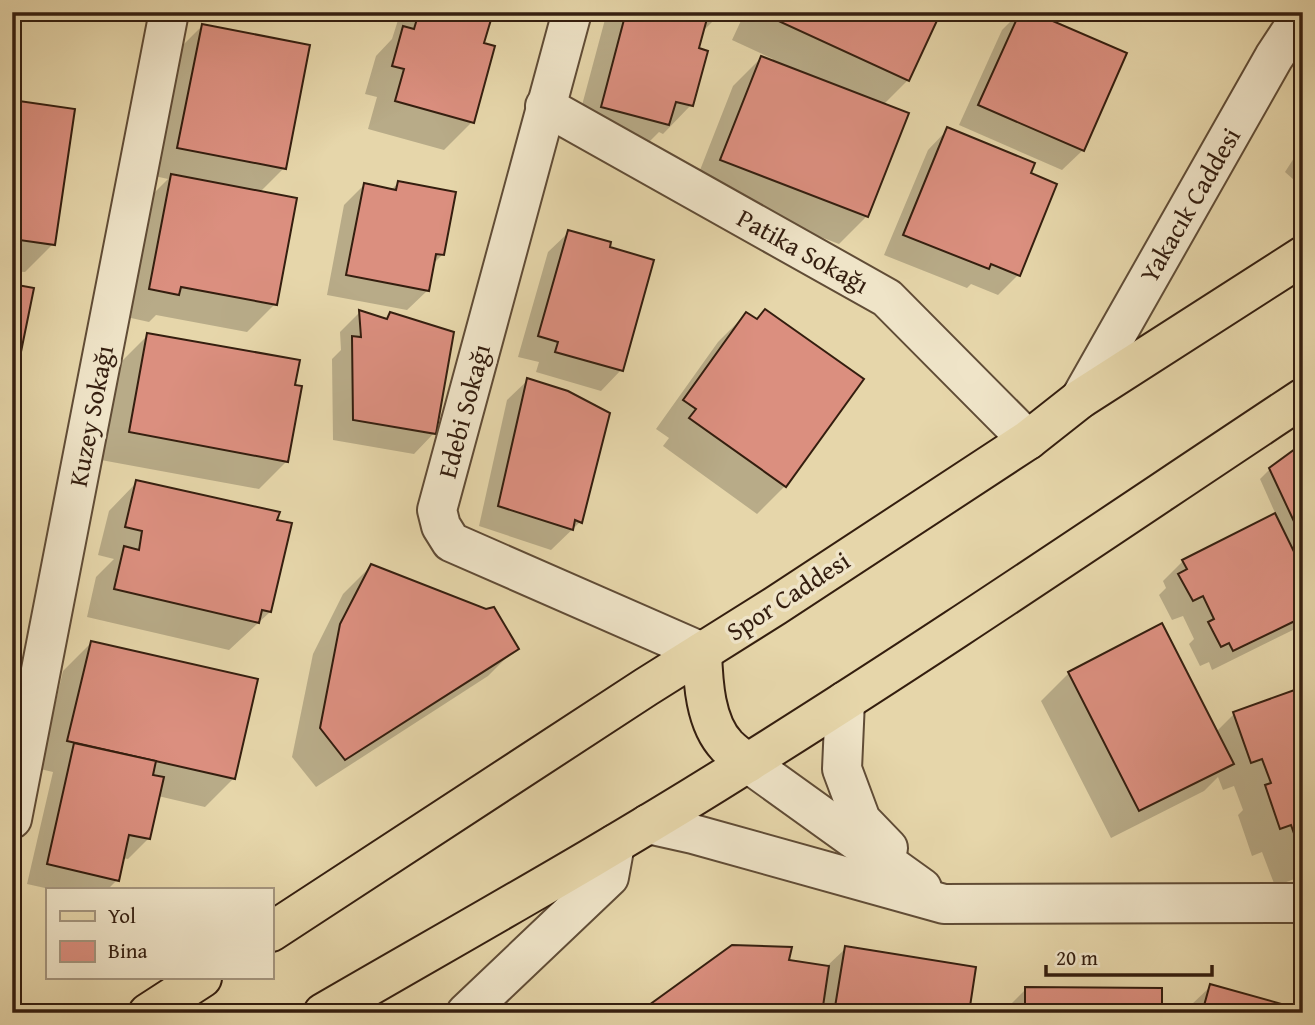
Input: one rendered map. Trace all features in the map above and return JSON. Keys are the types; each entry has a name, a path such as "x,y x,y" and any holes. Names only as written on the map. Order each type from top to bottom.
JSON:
{"main road":[{"name":"Spor Caddesi","path":"273,931 775,606 1028,440 1080,400 1303,256"},
{"path":"323,1013 615,844 748,763 1303,398"},
{"path":"702,652 703,673 713,725 726,745 748,763"},
{"path":"148,1013 200,979"}],"street":[{"name":"Kuzey Sokağı","path":"12,819 169,12"},
{"name":"Edebi Sokağı","path":"572,12 437,510 441,526 451,542 702,652"},
{"name":"Yakacık Caddesi","path":"1080,400 1274,57 1303,13"},
{"name":"Patika Sokağı","path":"545,106 887,298 1028,440"},
{"path":"845,701 842,769 861,820 944,904"},
{"path":"748,763 944,904"},
{"path":"648,824 944,904 1303,903"},
{"path":"466,1013 609,877 615,844"}],"building":[{"path":"419,12 502,12 501,15 493,13 484,43 495,46 474,123 395,101 404,69 392,66 403,26 414,29"},
{"path":"626,12 719,12 717,19 708,15 699,48 708,51 693,106 676,102 669,125 601,107"},
{"path":"759,12 941,12 909,81"},
{"path":"1020,12 1032,12 1127,53 1084,151 978,105"},
{"path":"202,24 310,45 286,169 177,148"},
{"path":"761,56 909,113 868,217 720,160"},
{"path":"12,100 75,109 55,245 12,239"},
{"path":"947,127 1035,163 1031,173 1057,184 1020,276 991,264 989,269 903,235"},
{"path":"171,174 297,198 277,305 181,287 179,295 149,289"},
{"path":"398,181 456,192 444,255 436,254 429,291 346,275 364,183 396,190"},
{"path":"568,230 611,242 610,247 654,260 623,371 555,352 558,342 538,336"},
{"path":"12,284 34,288 12,396"},
{"path":"765,309 864,379 786,487 689,418 696,409 683,400 746,312 757,319"},
{"path":"359,310 387,319 390,312 454,332 436,434 353,420 352,336 361,337"},
{"path":"147,333 300,360 295,385 302,386 288,462 129,432"},
{"path":"527,378 568,391 610,413 582,523 575,520 573,530 498,506"},
{"path":"1295,449 1303,463 1303,528 1298,530 1269,468"},
{"path":"136,480 280,512 277,520 292,523 271,612 262,610 259,623 114,589 124,546 139,550 142,531 125,527"},
{"path":"1275,513 1303,570 1303,617 1233,651 1229,643 1221,647 1208,622 1214,619 1203,596 1193,601 1178,574 1187,569 1182,560"},
{"path":"371,564 486,609 494,607 519,649 345,760 320,728 340,624"},
{"path":"1162,623 1234,764 1139,811 1068,672"},
{"path":"91,641 258,679 235,779 67,741"},
{"path":"1303,687 1303,859 1291,825 1280,829 1265,785 1271,783 1262,759 1251,763 1233,712"},
{"path":"74,743 156,761 153,775 164,777 150,839 129,835 119,881 47,864"},
{"path":"732,945 792,947 789,960 829,966 822,1013 638,1013"},
{"path":"845,946 976,967 969,1013 834,1013"},
{"path":"1210,984 1303,1010 1303,1013 1202,1013"},
{"path":"1025,987 1162,988 1162,1013 1025,1013"}]}
